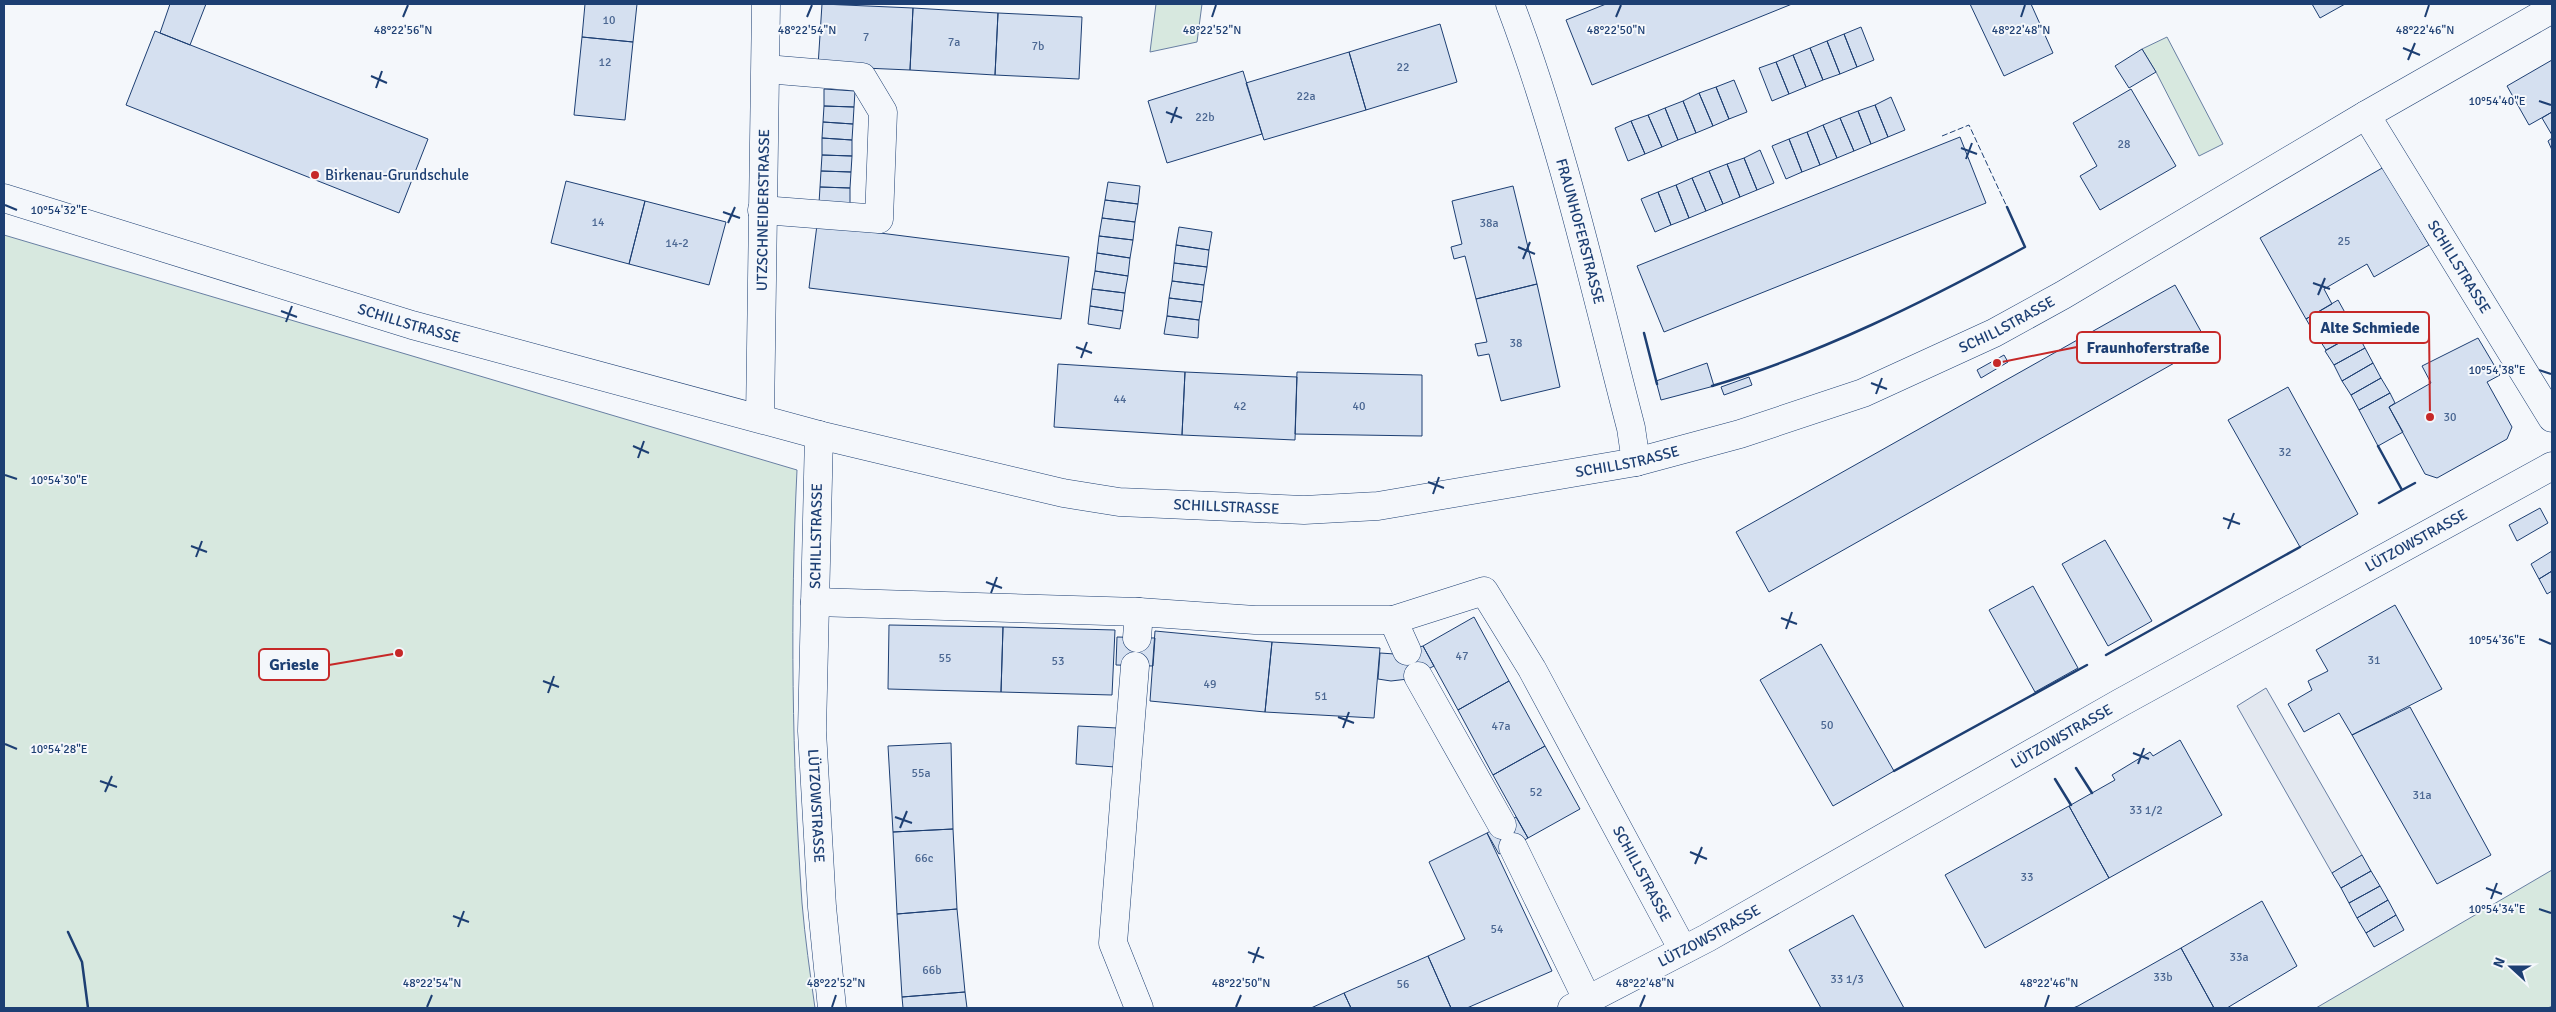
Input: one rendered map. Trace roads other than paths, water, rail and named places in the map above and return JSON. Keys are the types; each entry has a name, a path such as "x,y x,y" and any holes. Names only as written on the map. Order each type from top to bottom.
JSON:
{"street":[{"name":"UTZSCHNEIDERSTRASSE","path":"760,418 766,4"},
{"name":"FRAUNHOFERSTRASSE","path":"1510,4 1548,116 1572,201 1631,428 1636,462"},
{"name":"SCHILLSTRASSE","path":"4,198 412,325 818,435 1063,493 1120,502 1304,510 1378,506 1636,462 1740,434 1863,393 1994,333 2120,263 2366,115 2552,9"},
{"path":"762,210 879,219 883,112 862,77 766,69"},
{"name":"SCHILLSTRASSE","path":"2366,115 2552,418"},
{"name":"SCHILLSTRASSE","path":"818,435 815,602 1138,625 1255,620 1393,620 1484,591 1532,669 1683,950"},
{"name":"LÜTZOWSTRASSE","path":"1580,1004 1683,950 2164,679 2552,466"},
{"name":"LÜTZOWSTRASSE","path":"815,602 812,731 822,907 832,1008"},
{"path":"1393,620 1407,651"},
{"path":"1135,666 1113,943 1138,1008"},
{"path":"1418,676 1507,836 1580,1004"}],"place":[{"name":"Birkenau-Grundschule","path":"315,175"},
{"name":"Fraunhoferstraße","path":"1997,363"},
{"name":"Alte Schmiede","path":"2430,417"},
{"name":"Griesle","path":"399,653"}]}
